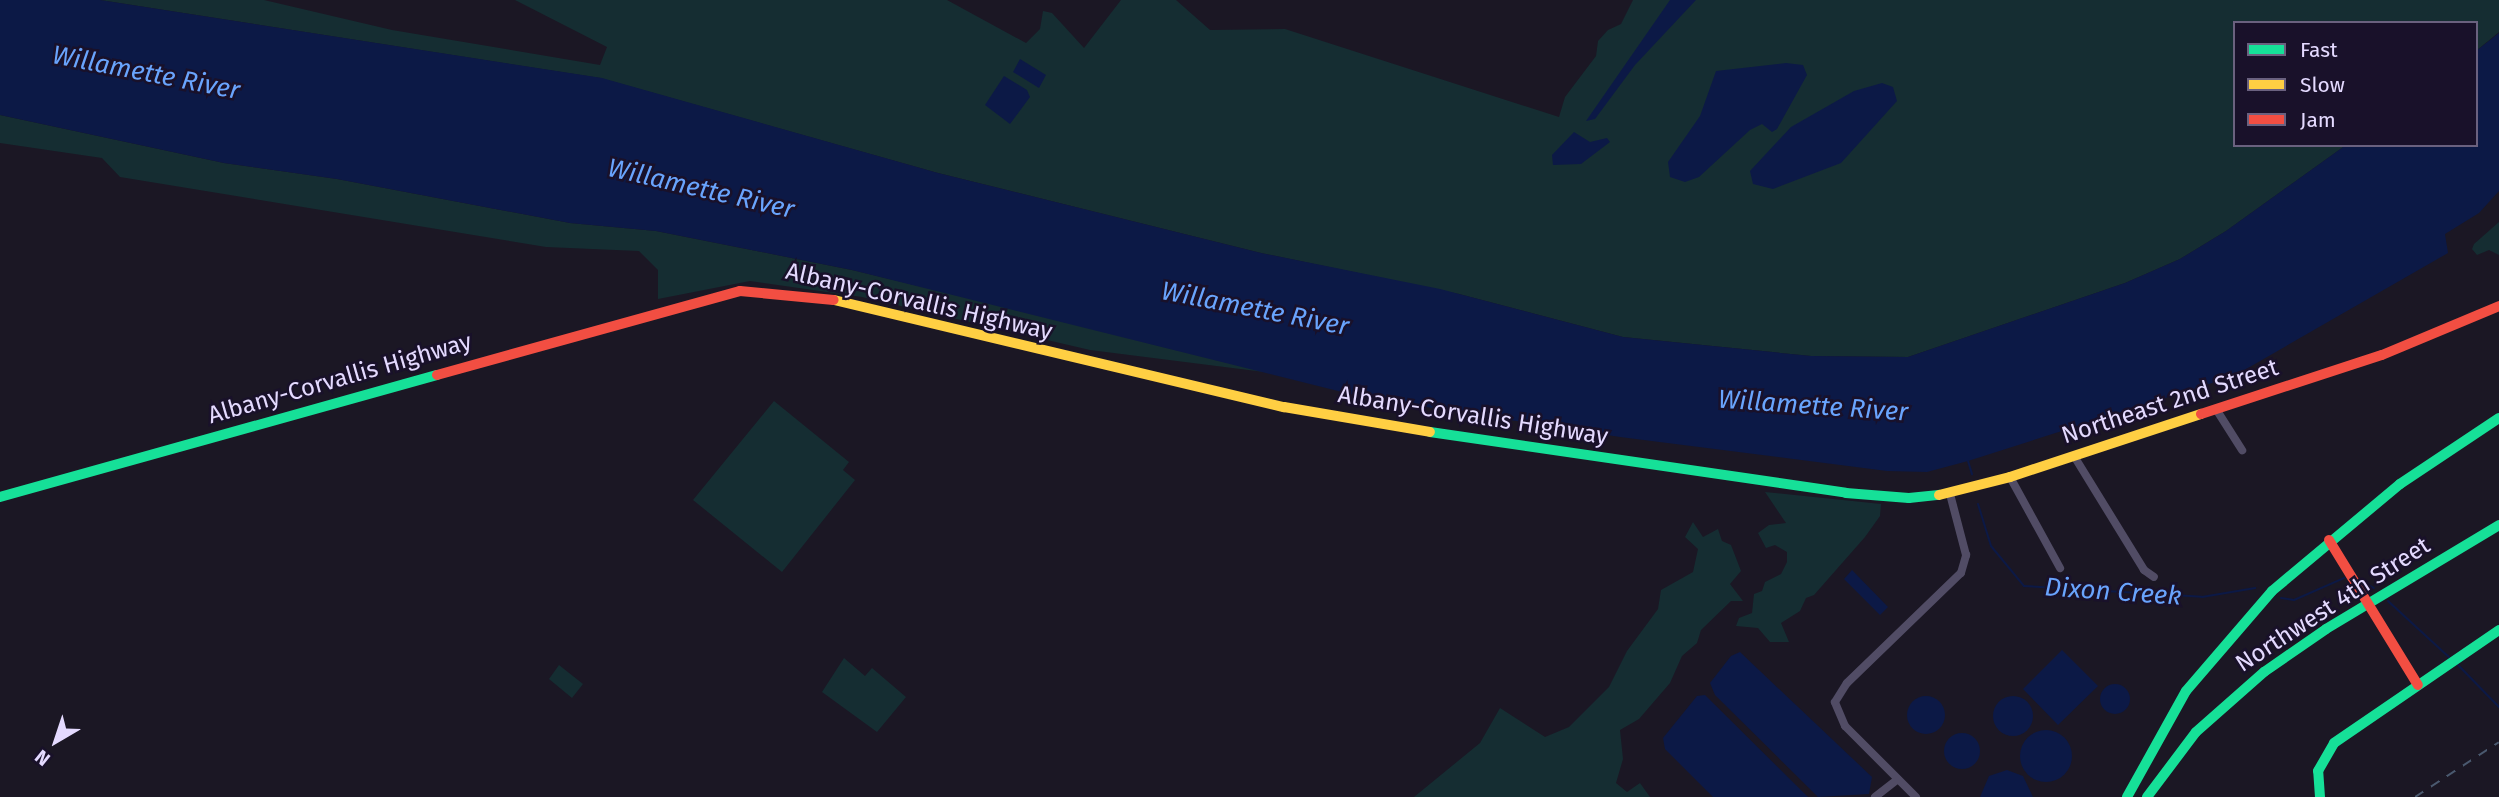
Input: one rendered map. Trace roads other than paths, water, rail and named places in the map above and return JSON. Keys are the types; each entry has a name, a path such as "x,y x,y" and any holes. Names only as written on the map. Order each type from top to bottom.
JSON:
{"main road":[{"name":"Albany-Corvallis Highway","path":"0,497 711,296 773,289 811,294 1284,407 1503,444 1846,493"},
{"name":"Northeast 2nd Street","path":"1846,493 1909,498 1950,494 2010,477 2414,344 2499,306"},
{"path":"2127,797 2163,727 2198,675 2272,591 2329,540 2400,484 2499,418"},
{"name":"Northwest 4th Street","path":"2147,797 2178,752 2226,703 2284,657 2368,603 2499,526"},
{"path":"2329,540 2418,685"},
{"path":"2320,797 2318,771 2334,743 2499,630"}],"street":[{"path":"2217,409 2242,450"},
{"path":"2074,456 2144,570 2154,577"},
{"path":"2010,477 2060,568"},
{"path":"1916,797 1844,726 1835,702 1847,683 1961,573 1966,555 1950,494"},
{"path":"1875,797 1898,779"}],"water":[{"name":"Willamette River","path":"0,0 100,0 602,78 938,173 1261,253 1440,289 1623,337 1811,356 1908,357 2125,283 2180,259 2226,231 2343,147 2478,147 2478,49 2499,33 2499,191 2479,213 2445,234 2448,253 2234,376 1927,472 1887,471 1620,437 1362,397 852,270 656,231 570,223 337,179 224,163 0,115"},
{"path":"1670,0 1696,0 1635,65 1595,119 1586,121"},
{"path":"1020,59 1046,75 1039,88 1013,72"},
{"path":"1786,63 1803,65 1807,75 1777,129 1772,132 1762,124 1750,130 1699,177 1685,182 1670,177 1668,162 1700,116 1716,71"},
{"path":"1004,76 1027,90 1030,97 1010,124 985,105"},
{"path":"1882,83 1893,87 1897,101 1841,163 1773,189 1753,184 1750,171 1791,127 1854,91"},
{"path":"1574,132 1590,142 1607,138 1610,142 1581,164 1553,165 1552,155"},
{"path":"1852,570 1888,607 1880,615 1844,579"},
{"path":"2062,650 2098,686 2058,725 2023,689"},
{"path":"1740,652 1872,777 1869,794 1818,797 1715,695 1710,683 1731,656"},
{"path":"2115,684 2126,688 2130,699 2126,710 2115,714 2104,710 2100,699 2104,688"},
{"path":"1705,695 1808,797 1713,797 1665,749 1663,738 1697,696"},
{"path":"1926,696 1940,701 1945,715 1940,729 1926,734 1912,729 1907,715 1912,701"},
{"path":"2013,696 2021,697 2027,702 2032,708 2032,724 2027,730 2021,735 2013,736 2005,735 1999,730 1994,724 1993,716 1994,708 1999,702 2005,697"},
{"path":"2046,730 2056,732 2064,738 2070,746 2070,766 2064,774 2056,780 2046,782 2036,780 2028,774 2022,766 2020,756 2022,746 2028,738 2036,732"},
{"path":"1962,733 1975,738 1980,751 1975,764 1962,769 1949,764 1944,751 1949,738"},
{"path":"2007,770 2023,776 2033,797 1980,797 1989,776"}],"waterway":[{"name":"Dixon Creek","path":"1968,461 1972,474"},
{"name":"Dixon Creek","path":"1978,504 1991,546 2024,586 2202,597 2255,588"},
{"name":"Dixon Creek","path":"2281,598 2294,600 2344,578"},
{"name":"Dixon Creek","path":"2364,583 2374,588"},
{"name":"Dixon Creek","path":"2388,601 2449,657"},
{"name":"Dixon Creek","path":"2458,665 2499,707"}],"railway":[{"path":"2415,797 2499,742"}]}
